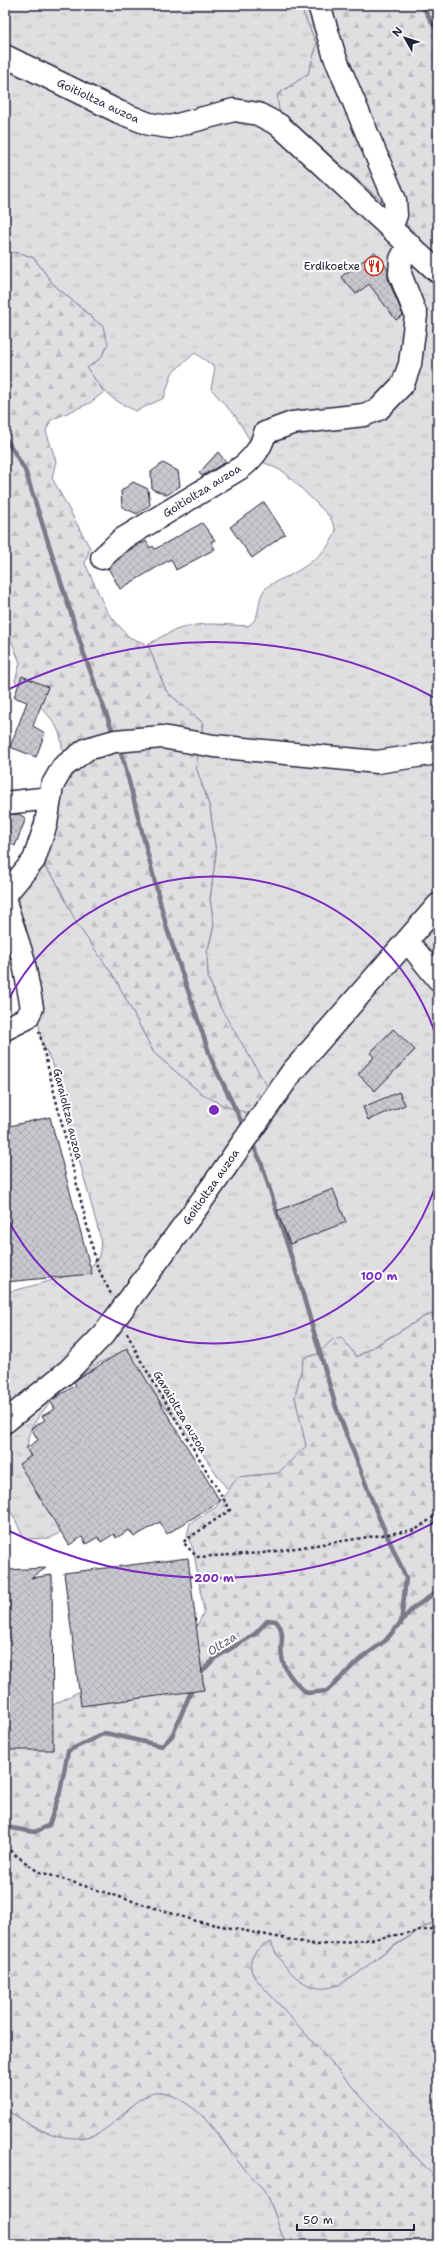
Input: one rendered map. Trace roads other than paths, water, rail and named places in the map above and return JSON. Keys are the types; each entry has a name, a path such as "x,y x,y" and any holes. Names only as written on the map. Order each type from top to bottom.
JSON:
{"street":[{"path":"319,5 335,57 395,200 396,215 391,228"},
{"name":"Goitioltza auzoa","path":"5,56 119,112 149,124 170,126 234,110 258,114 279,124 438,272"},
{"name":"Goitioltza auzoa","path":"102,558 121,540 242,467 253,457 262,444 265,433 292,423 364,415 378,409 393,395 403,384 410,364 416,315 400,274 401,259 409,244"},
{"path":"5,1028 27,1018 32,1008 23,958 6,905 6,894 34,860 46,824 52,786 63,767 87,749 115,741 162,737 214,746 377,762 430,754 438,751"},
{"path":"5,803 50,798"},
{"name":"Goitioltza auzoa","path":"5,1422 69,1370 104,1334 211,1188 292,1072 408,942 438,905"},
{"path":"408,942 438,979"}],"waterway":[{"path":"422,5 438,33"},
{"path":"5,437 25,470 84,654 114,735"},
{"path":"118,746 124,762 167,929 212,1061 245,1129"},
{"path":"251,1141 261,1162 298,1278 336,1407 377,1513 406,1578 401,1624"},
{"name":"Oltza","path":"199,1675 215,1658 255,1634 268,1620 276,1621 281,1630 281,1652 283,1662 291,1677 307,1693 327,1691 360,1659 385,1641 412,1609 435,1593 438,1588"},
{"name":"Oltza","path":"5,1827 35,1832 49,1825 60,1792 68,1751 105,1733 162,1746 172,1736 193,1687"}],"place":[{"name":"Erdikoetxe","path":"374,266"}]}
